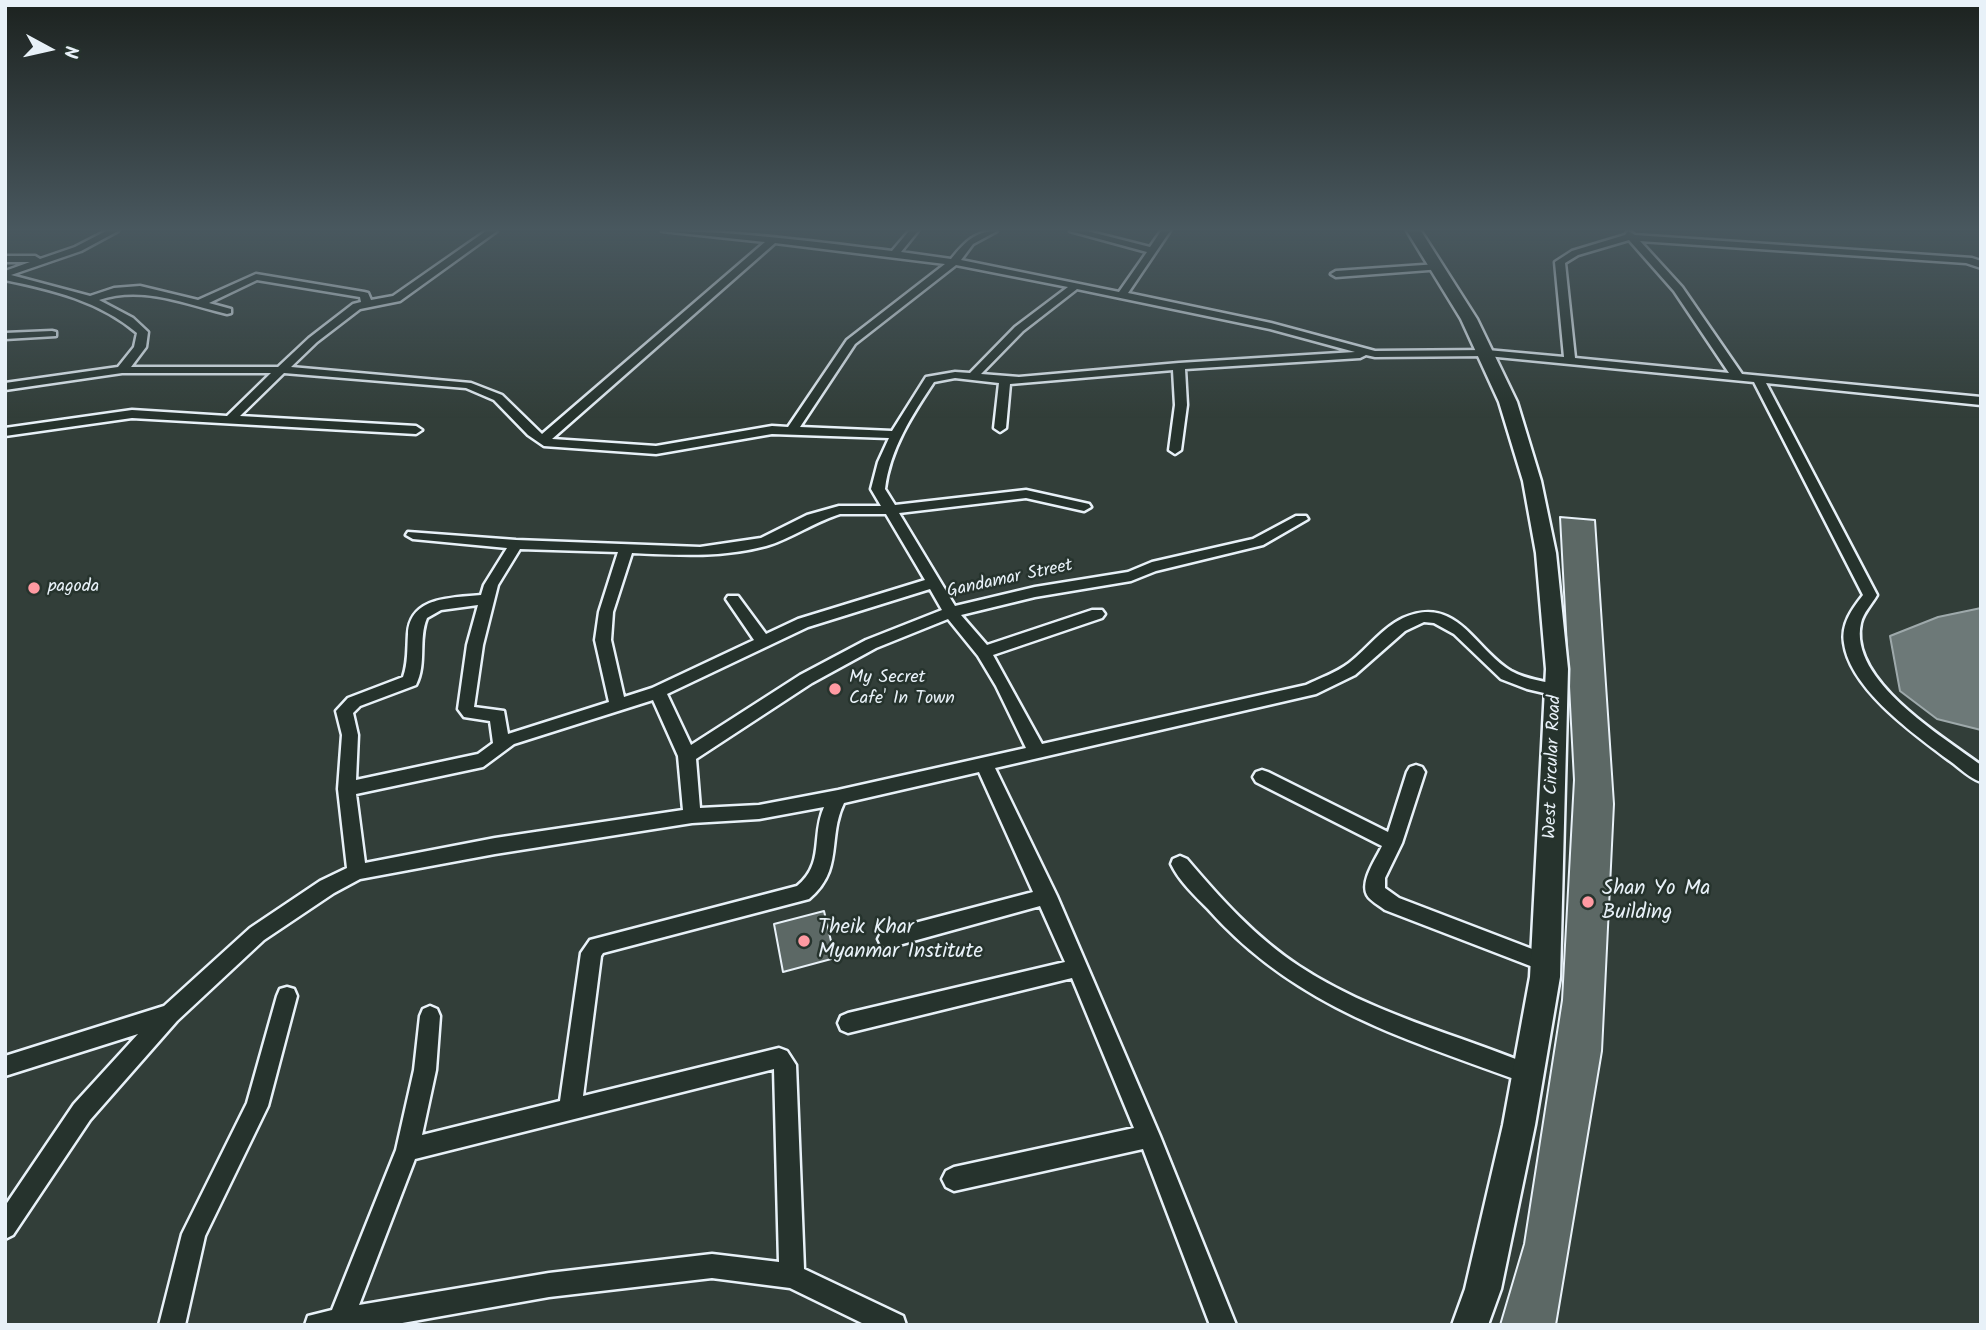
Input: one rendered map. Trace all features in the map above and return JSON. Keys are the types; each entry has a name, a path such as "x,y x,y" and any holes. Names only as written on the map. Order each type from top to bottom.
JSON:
{"street":[{"path":"67,293 88,300 133,323 143,332 140,347 122,370"},
{"path":"88,300 112,293"},
{"path":"146,293 227,311"},
{"path":"198,304 221,293"},
{"path":"352,293 364,295 367,303"},
{"path":"231,418 339,319 357,306 396,299 404,293"},
{"path":"544,439 712,293"},
{"path":"792,430 851,342 913,293"},
{"path":"972,377 1019,329 1066,293"},
{"path":"1103,293 1271,327 1375,354"},
{"name":"West Circular Road","path":"1453,293 1487,353 1507,402 1532,481 1546,553 1557,690 1546,963 1528,1074 1483,1289 1470,1325"},
{"path":"1563,293 1570,360"},
{"path":"1681,293 1738,377"},
{"path":"5,336 52,334"},
{"path":"1037,752 1004,685 984,652 951,612 880,496 878,480 898,435 930,379 955,375 1005,380 1375,354 1487,353 1981,401"},
{"path":"1175,450 1181,405 1179,366"},
{"path":"5,387 122,370 284,370 467,385 494,393 517,411 533,434 544,439 544,442 656,450 772,430 898,435"},
{"path":"1758,379 1870,595 1853,622 1852,646 1864,677 1883,697 1981,775"},
{"path":"1000,428 1005,380"},
{"path":"5,432 132,414 416,430"},
{"path":"413,535 516,544 699,551 743,547 773,539 824,514 856,509 891,510 1026,494 1084,507"},
{"name":"Gandamar Street","path":"688,756 806,679 871,644 951,612 1035,592 1130,576 1152,567 1258,542 1301,519"},
{"path":"501,743 498,715 470,713 466,709 486,599 491,584 516,544"},
{"path":"618,704 603,640 607,612 626,549"},
{"path":"347,789 483,761 501,743 658,692 815,619 932,583"},
{"path":"357,872 347,789 350,735 344,711 348,705 410,681 418,657 417,621 423,613 431,608 486,599"},
{"path":"733,599 764,642"},
{"path":"984,652 1097,614"},
{"path":"5,1227 82,1112 170,1014 257,934 327,887 357,872 495,846 692,816 759,812 838,797 1310,690 1349,671 1406,623 1420,617 1437,618 1455,626 1500,671 1522,682 1557,690"},
{"path":"658,692 688,756 692,816"},
{"path":"985,764 1078,968 1149,1136 1223,1325"},
{"path":"1416,772 1392,843 1376,878 1375,892 1392,904 1546,963"},
{"path":"1262,776 1392,843"},
{"path":"570,1110 591,953 597,946 802,893 820,878 827,859 827,825 838,797"},
{"path":"1180,864 1226,918 1291,972 1344,1003 1528,1074"},
{"path":"888,939 1047,896"},
{"path":"848,1023 1078,968"},
{"path":"172,1325 194,1234 257,1106 287,996"},
{"path":"5,1066 170,1014"},
{"path":"329,1322 407,1150 425,1070 430,1016"},
{"path":"407,1150 779,1058 785,1065 792,1276"},
{"path":"954,1179 1149,1136"},
{"path":"329,1322 549,1286 712,1266 792,1276 894,1325"}],"shaded area":[{"path":"1981,608 1981,730 1937,719 1900,691 1890,636 1938,617"}],"building":[{"name":"Shan Yo Ma Building","path":"1560,517 1595,520 1614,804 1602,1051 1556,1325 1500,1325 1524,1244 1562,1000 1574,780"},
{"name":"Theik Khar Myanmar Institute","path":"824,911 835,958 783,972 774,924"}],"place":[{"name":"pagoda","path":"34,588"},
{"name":"My Secret Cafe' In Town","path":"835,689"},
{"name":"Shan Yo Ma Building","path":"1588,902"},
{"name":"Theik Khar Myanmar Institute","path":"804,941"}]}
